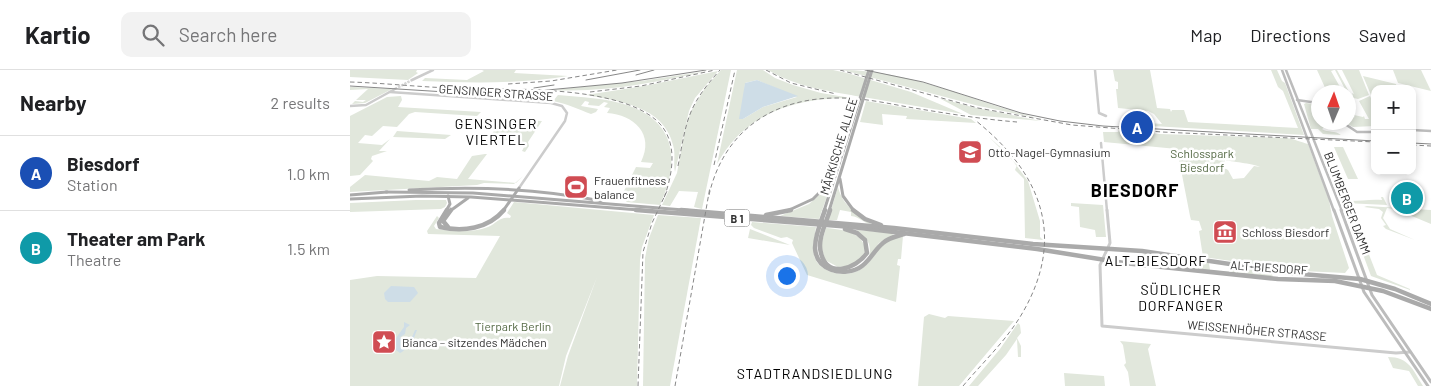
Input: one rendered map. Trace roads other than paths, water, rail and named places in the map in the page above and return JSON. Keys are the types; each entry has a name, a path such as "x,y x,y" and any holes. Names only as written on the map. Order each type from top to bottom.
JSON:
{"main road":[{"name":"MÄRKISCHE ALLEE","path":"821,229 837,171 871,70"},
{"name":"BLUMBERGER DAMM","path":"1284,70 1362,285 1370,302 1428,386"},
{"path":"1296,100 1311,102"},
{"name":"MÄRKISCHE ALLEE","path":"824,219 842,169 854,123"},
{"path":"1351,130 1359,133 1371,132"},
{"path":"1416,131 1431,132"},
{"name":"BLUMBERGER DAMM","path":"1311,141 1347,225 1376,303 1431,382"},
{"path":"842,169 840,190 847,204 856,213 870,221 894,228"},
{"path":"756,216 788,212 807,203 822,192 837,171"},
{"path":"386,192 444,187 519,188 577,196 610,204"},
{"path":"448,196 450,204 438,225 442,228 481,227 494,222 519,188"},
{"name":"B 1","path":"350,195 386,192 473,193 756,216 824,219"},
{"path":"450,228 443,223 454,206 471,197"},
{"name":"B 1","path":"350,199 471,197 833,226"},
{"path":"1337,213 1347,225"},
{"name":"ALT-BIESDORF","path":"824,219 1033,244 1164,254 1290,273 1360,279 1431,304"},
{"path":"821,229 819,247 824,261 839,269 850,268 859,264 867,253 866,240 854,231 833,226"},
{"name":"ALT-BIESDORF","path":"833,226 1037,249 1101,260 1278,279 1336,280 1393,294 1431,309"},
{"path":"821,229 815,247 817,257 827,269 839,272 852,271 861,267 880,244 890,237 913,234"}],"street":[{"path":"412,80 433,70"},
{"path":"1096,70 1099,113 1106,116"},
{"path":"350,106 361,106 395,89"},
{"name":"GENSINGER STRASSE","path":"390,92 550,103 562,106 567,113 565,121 519,188"},
{"path":"1101,143 1110,243 1109,249 1101,260"},
{"name":"WEISSENHÖHER STRASSE","path":"1101,260 1102,326 1410,352"}],"tunnel":[{"path":"395,89 412,80"}],"tram line":[{"path":"586,80 640,70"},
{"path":"636,75 654,70"},
{"path":"547,90 622,83 706,70"},
{"path":"865,70 923,82 1021,113 1060,121 1103,126 1371,141"},
{"path":"534,88 554,85"},
{"path":"350,86 462,93 514,92"},
{"path":"1416,143 1431,144"}],"railway":[{"path":"508,84 551,81 617,70"},
{"path":"590,92 641,86 715,70"},
{"path":"678,166 690,114 701,94 720,70"},
{"path":"714,165 735,70"},
{"path":"766,70 791,83 836,94"},
{"path":"840,70 978,108 1072,125 1162,132 1371,142"},
{"path":"350,82 558,91 614,100 637,108 656,120 668,137 672,157 670,178 664,196"},
{"path":"709,195 716,172 727,152 740,135 755,122 774,111 794,104 816,99 857,99 962,116 1017,122"},
{"path":"963,386 1017,322 1036,284 1043,257 1044,231 1040,207 1030,183 1016,161 998,140 975,120"},
{"path":"1416,145 1431,146"},
{"path":"675,386 710,187"},
{"path":"664,196 667,191"},
{"path":"638,386 643,252 652,223 664,196"}],"place":[{"name":"Biesdorf","path":"1137,127"},
{"name":"Otto-Nagel-Gymnasium","path":"970,152"},
{"name":"Frauenfitness balance","path":"576,187"},
{"name":"Theater am Park","path":"1407,198"},
{"name":"Schloss Biesdorf","path":"1225,232"},
{"name":"Bianca – sitzendes Mädchen","path":"384,342"}],"district":[{"name":"GENSINGER VIERTEL","path":"496,132"},
{"name":"BIESDORF","path":"1135,190"},
{"name":"ALT-BIESDORF","path":"1156,260"},
{"name":"SÜDLICHER DORFANGER","path":"1181,297"},
{"name":"STADTRANDSIEDLUNG","path":"815,373"}],"park label":[{"name":"Schlosspark Biesdorf","path":"1202,160"},
{"name":"Tierpark Berlin","path":"513,326"}]}
